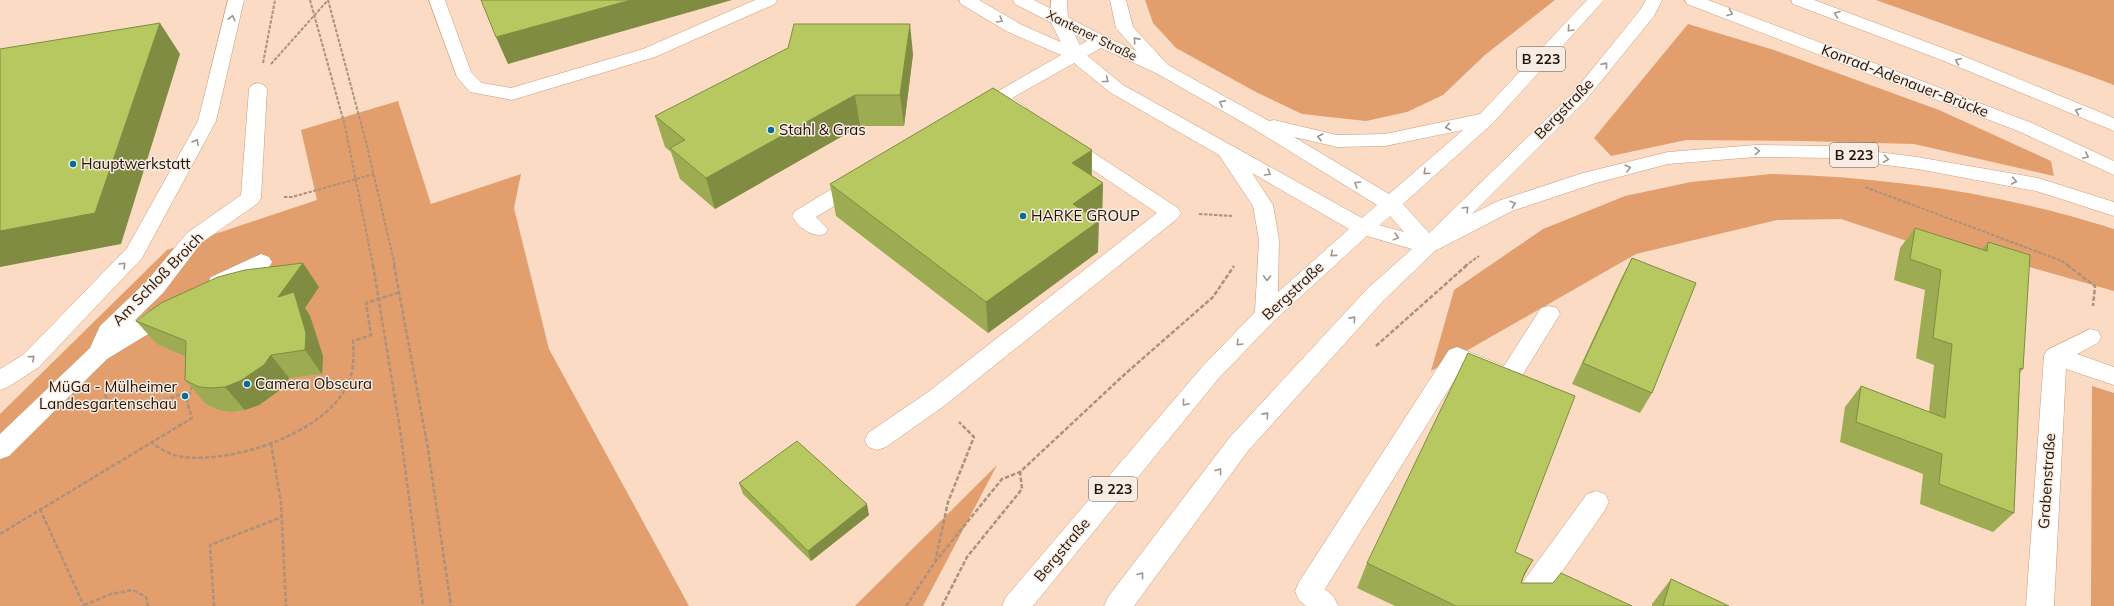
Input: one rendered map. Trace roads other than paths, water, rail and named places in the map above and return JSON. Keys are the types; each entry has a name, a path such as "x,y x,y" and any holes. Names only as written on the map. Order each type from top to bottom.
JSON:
{"main road":[{"path":"0,381 31,361 135,253 207,121 236,0"},
{"path":"438,0 463,73 476,88 512,94 649,53 769,0"},
{"name":"Xantener Straße","path":"967,0 1014,28 1075,55"},
{"name":"Xantener Straße","path":"1021,0 1100,41 1162,69"},
{"path":"1059,0 1059,20 1075,55 1117,89 1363,228 1428,246"},
{"path":"1118,0 1125,28 1162,69 1256,122 1391,204 1428,246"},
{"name":"Bergstraße","path":"1016,606 1210,373 1266,316 1486,119 1596,0"},
{"name":"Konrad-Adenauer-Brücke","path":"1693,0 2025,127 2114,169"},
{"path":"1799,0 1950,57 2114,126"},
{"name":"Bergstraße","path":"1118,606 1239,444 1376,294 1428,246 1579,97 1651,6"},
{"path":"1032,120 993,103 1100,41"},
{"name":"Am Schloß Broich","path":"0,448 74,375 99,353 108,332 155,287 194,238 251,198 258,89"},
{"path":"1256,122 1337,141 1385,140 1486,119"},
{"path":"877,440 936,399 1171,213 1052,134"},
{"path":"1222,147 1263,205 1269,240 1266,316"},
{"name":"B 223","path":"1428,246 1506,206 1590,178 1668,158 1756,151 1831,152 1917,163 2038,185 2114,209"},
{"path":"818,229 802,216 870,176"},
{"path":"204,290 261,262"},
{"path":"99,353 184,301"},
{"path":"1324,606 1309,591 1457,356 1509,378 1549,314"},
{"path":"2055,356 2090,337"},
{"path":"2055,356 2114,376"},
{"name":"Grabenstraße","path":"2040,606 2055,356"},
{"path":"1522,606 1596,502"}],"place":[{"name":"Stahl & Gras","path":"771,130"},
{"name":"Hauptwerkstatt","path":"73,164"},
{"name":"HARKE GROUP","path":"1023,216"},
{"name":"Camera Obscura","path":"247,384"},
{"name":"MüGa - Mülheimer Landesgartenschau","path":"185,396"}]}
